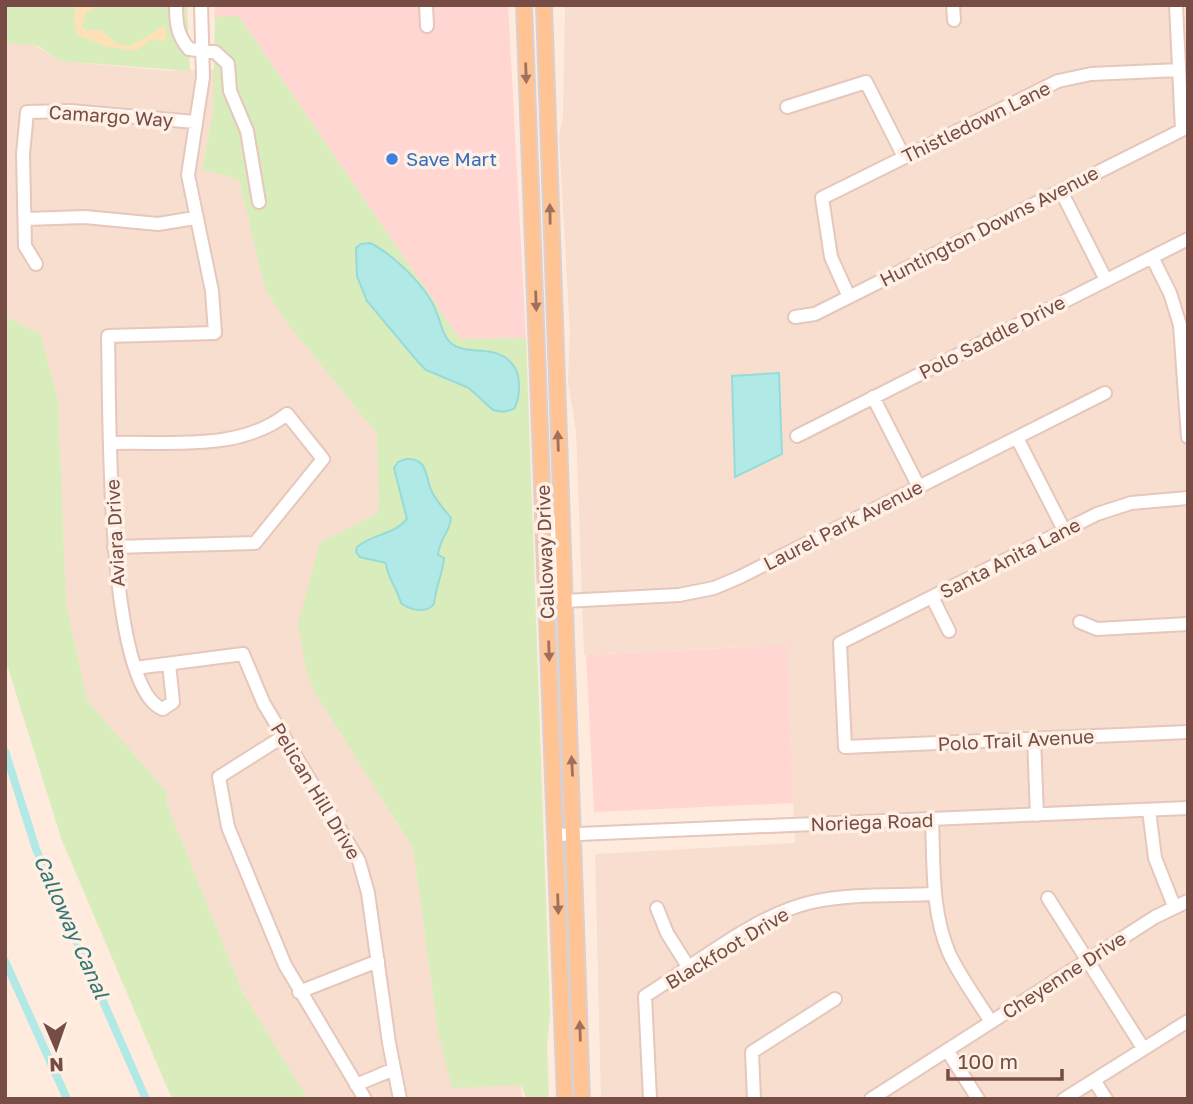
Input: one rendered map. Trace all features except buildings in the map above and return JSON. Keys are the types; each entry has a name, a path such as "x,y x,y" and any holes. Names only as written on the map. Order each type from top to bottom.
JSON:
{"main road":[{"name":"Calloway Drive","path":"524,5 565,1099"},
{"name":"Calloway Drive","path":"544,5 582,1099"},
{"path":"563,1038 573,1067 574,1099"}],"street":[{"path":"176,5 179,36 189,49 215,52 228,64 230,91 247,131 259,202"},
{"path":"36,264 25,246 24,219 85,217 158,224 195,218 188,175 201,95 201,5"},
{"path":"426,5 427,26"},
{"path":"953,5 954,20"},
{"path":"1176,5 1179,70"},
{"name":"Huntington Downs Avenue","path":"795,317 815,314 1182,130 1179,70"},
{"name":"Thistledown Lane","path":"849,297 831,257 822,198 1058,81 1091,74 1179,70"},
{"path":"787,107 866,82 904,157"},
{"name":"Camargo Way","path":"24,219 23,154 27,112 70,111 195,122"},
{"path":"1060,191 1106,280"},
{"name":"Aviara Drive","path":"169,664 174,697 167,708 155,704 135,668 118,594 114,547 108,336 215,333 212,291 195,218"},
{"name":"Polo Saddle Drive","path":"797,436 1188,239"},
{"path":"1152,257 1176,309 1186,345 1188,437"},
{"name":"Laurel Park Avenue","path":"564,601 679,595 714,588 1105,393"},
{"path":"873,397 919,487"},
{"path":"111,443 241,437 267,428 287,414 323,459 255,543 114,547"},
{"path":"1017,438 1064,530"},
{"name":"Santa Anita Lane","path":"845,747 840,643 1097,514 1131,503 1188,498"},
{"path":"544,501 553,533 557,596 564,601"},
{"path":"932,597 949,631"},
{"path":"1080,622 1097,629 1188,624"},
{"name":"Pelican Hill Drive","path":"169,664 243,654 256,689 359,861 368,894 400,1099"},
{"path":"135,668 169,664"},
{"name":"Polo Trail Avenue","path":"845,747 1188,732"},
{"path":"284,736 219,777 228,827 285,965 365,1099"},
{"path":"1034,739 1037,815"},
{"name":"Noriega Road","path":"556,835 1188,808"},
{"path":"1149,810 1155,858 1174,906"},
{"path":"932,820 935,894 940,925 949,952 991,1022"},
{"name":"Blackfoot Drive","path":"650,1099 645,996 764,920 797,906 827,900 935,894"},
{"path":"1048,898 1143,1048"},
{"name":"Cheyenne Drive","path":"871,1099 1174,906 1188,901"},
{"path":"657,908 667,933 689,968"},
{"path":"299,992 378,961"},
{"path":"754,1099 752,1052 835,999"},
{"path":"1064,1099 1188,1021"},
{"path":"947,1050 978,1099"},
{"path":"356,1085 394,1069"},
{"path":"1094,1080 1106,1099"}],"shaded area":[{"path":"215,5 508,5 526,338 460,339 239,17 214,17"},
{"path":"565,5 1188,5 1188,1099 601,1099 595,854 795,843 786,645 584,655 576,431 568,381 570,332 559,137 563,116"},
{"path":"22,42 36,46 60,61 169,71 215,69 213,111 202,169 239,180 265,289 287,323 377,434 379,512 320,543 315,693 413,848 438,1032 521,1085 522,1099 308,1099 243,993 168,807 166,791 87,700 66,602 58,399 41,335 5,316 5,43"},
{"path":"787,645 793,803 594,812 586,655"}],"green space":[{"path":"5,5 187,5 190,71 60,61 38,46 5,43"},
{"path":"239,16 460,339 526,338 550,1015 547,1046 549,1099 527,1099 521,1085 452,1088 438,1032 413,848 315,693 306,669 298,623 320,543 379,512 377,434 287,323 265,289 239,180 202,169 213,111 215,17"},
{"path":"5,316 41,335 58,399 66,602 87,700 166,791 168,807 243,993 308,1099 172,1099 61,838 5,658"}],"sand":[{"path":"75,5 94,6 94,10 86,12 82,26 87,31 100,30 117,44 128,46 161,27 166,28 166,39 161,42 153,39 136,51 105,46 78,35 74,25"}],"water":[{"path":"370,243 389,255 417,282 432,302 444,333 452,344 467,350 493,352 509,360 517,372 519,383 518,400 514,409 503,412 493,410 469,388 426,370 419,363 367,301 357,276 356,248"},
{"path":"779,373 782,454 735,477 732,376"},
{"path":"406,459 422,464 433,494 451,518 439,549 438,555 444,558 444,561 434,604 422,610 409,608 401,603 386,563 360,557 356,552 357,547 363,543 396,528 407,519 394,468 398,462"}],"waterway":[{"name":"Calloway Canal","path":"5,751 36,849 146,1099"},
{"path":"5,961 67,1099"}],"place":[{"name":"Save Mart","path":"392,159"}]}
